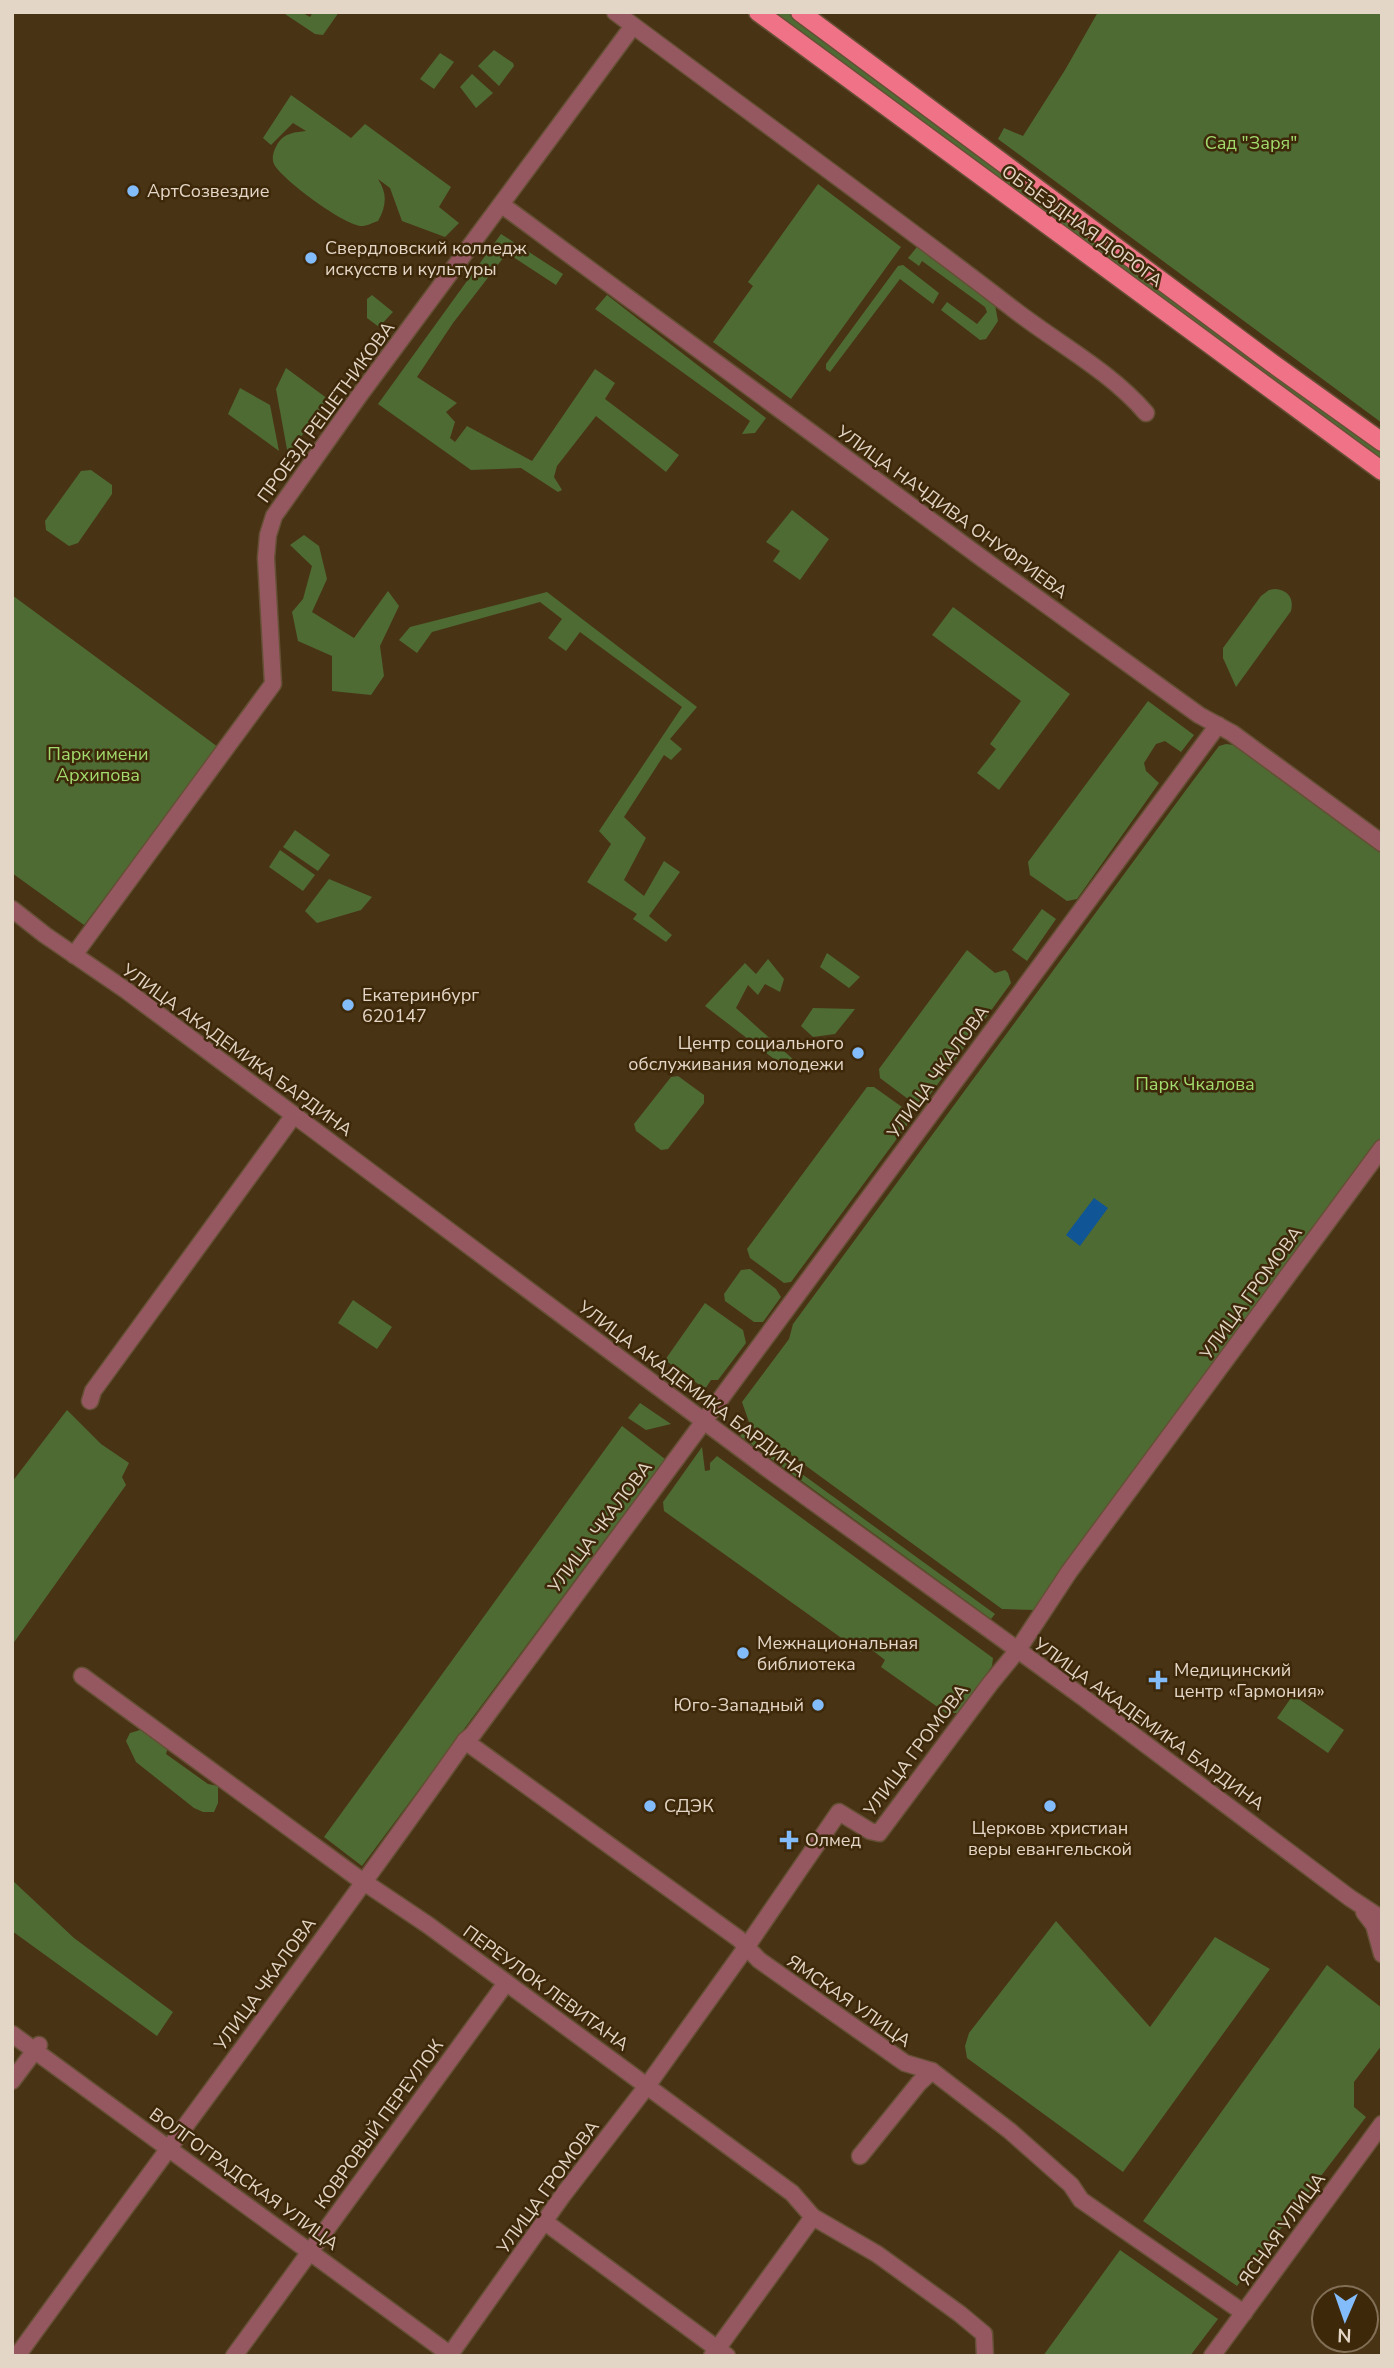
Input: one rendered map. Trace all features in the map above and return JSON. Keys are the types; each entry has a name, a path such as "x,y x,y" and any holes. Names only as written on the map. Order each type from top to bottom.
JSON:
{"main road":[{"name":"ОБЪЕЗДНАЯ ДОРОГА","path":"758,12 1382,471"},
{"name":"ОБЪЕЗДНАЯ ДОРОГА","path":"800,12 1382,442"}],"street":[{"path":"615,12 1082,358 1133,397 1146,413"},
{"name":"ПРОЕЗД РЕШЕТНИКОВА","path":"74,955 273,684 267,558 268,535 274,516 389,355 633,26"},
{"name":"УЛИЦА НАЧДИВА ОНУФРИЕВА","path":"502,205 983,559 1382,843"},
{"name":"УЛИЦА ЧКАЛОВА","path":"17,2356 168,2147 365,1883 465,1741 473,1734 1218,724"},
{"name":"УЛИЦА АКАДЕМИКА БАРДИНА","path":"12,909 127,991 703,1421 1382,1919"},
{"path":"90,1401 93,1391 294,1115"},
{"name":"УЛИЦА ГРОМОВА","path":"450,2355 647,2086 839,1812 870,1831 879,1833 1017,1651 1076,1562 1382,1148"},
{"name":"ПЕРЕУЛОК ЛЕВИТАНА","path":"82,1676 792,2193 813,2217 877,2254 960,2314 984,2334 985,2356"},
{"name":"ЯМСКАЯ УЛИЦА","path":"465,1741 739,1939 745,1949 905,2063 932,2071 1010,2131 1071,2185 1081,2200 1244,2313"},
{"name":"УЛИЦА АКАДЕМИКА БАРДИНА","path":"1350,1898 1374,1926 1382,1954"},
{"name":"КОВРОВЫЙ ПЕРЕУЛОК","path":"234,2356 506,1983"},
{"name":"ВОЛГОГРАДСКАЯ УЛИЦА","path":"12,2035 36,2048 450,2355"},
{"path":"12,2081 36,2048"},
{"path":"860,2156 919,2083 932,2071"},
{"name":"ЯСНАЯ УЛИЦА","path":"1212,2356 1382,2124"},
{"path":"545,2222 719,2353 813,2217"}],"green space":[{"path":"282,12 301,12 310,17 313,12 339,12 323,35 315,34"},
{"path":"774,12 790,12 1382,449 1382,462"},
{"name":"Сад \"Заря\"","path":"1098,12 1382,12 1382,423 998,139 1004,128 1023,136"},
{"path":"494,50 514,66 499,86 478,66"},
{"path":"440,53 454,62 434,89 420,79"},
{"path":"472,74 493,93 476,108 460,87"},
{"path":"291,95 351,138 365,124 451,187 439,207 459,223 445,237 402,221 390,188 378,179 385,199 383,210 378,221 365,226 343,219 301,190 279,171 273,156 283,137 306,131 293,123 271,145 263,138"},
{"path":"818,184 901,247 791,399 713,342 753,286 748,282"},
{"path":"501,234 563,274 556,285 507,253 453,323 417,377 457,403 446,412 455,422 450,438 455,442 467,426 532,461 595,369 615,383 605,399 679,455 666,472 596,416 557,466 554,477 562,490 558,492 521,468 471,470 378,404"},
{"path":"917,247 995,305 998,321 986,339 980,340 941,310 947,302 977,324 987,312 985,307 922,261 919,266 908,258"},
{"path":"903,265 939,293 933,304 900,279 830,372 826,369 826,364 898,266"},
{"path":"372,295 393,312 379,327 367,318 367,299"},
{"path":"607,295 766,418 755,433 742,434 750,421 595,309"},
{"path":"286,368 328,399 288,455 276,389"},
{"path":"240,388 270,405 279,451 228,414"},
{"path":"91,470 112,485 112,494 78,543 69,546 46,530 45,521 81,471"},
{"path":"792,510 829,539 800,580 773,561 780,551 766,542"},
{"path":"304,535 319,546 327,579 312,612 354,638 388,591 399,606 380,646 384,676 371,695 332,691 332,656 298,641 292,612 303,599 312,566 290,545"},
{"path":"1275,589 1289,596 1292,602 1291,611 1236,687 1223,658 1223,648 1261,596"},
{"path":"547,592 697,707 670,739 682,749 671,760 664,755 624,817 646,838 624,880 644,896 664,861 680,872 649,916 672,935 666,942 633,919 637,914 587,882 611,844 599,831 682,707 580,632 566,651 548,638 562,619 540,602 432,632 417,653 399,640 410,627"},
{"name":"Парк имени Архипова","path":"12,595 218,747 84,925 12,873"},
{"path":"953,607 1070,694 999,790 977,773 996,749 990,744 1021,701 932,635"},
{"path":"1148,701 1194,735 1181,752 1165,741 1156,744 1144,763 1146,771 1159,783 1077,899 1067,901 1030,875 1028,862"},
{"name":"Парк Чкалова","path":"1234,745 1382,854 1382,1137 1167,1425 1035,1610 1002,1609 750,1425 742,1402 789,1339 793,1324 1186,790 1219,746"},
{"path":"295,830 330,855 318,871 283,847"},
{"path":"280,850 315,875 303,891 269,867"},
{"path":"329,879 372,897 361,910 317,923 305,911"},
{"path":"1042,909 1056,919 1027,961 1012,950"},
{"path":"967,950 995,973 1005,970 1011,983 924,1103 916,1105 880,1078 879,1069"},
{"path":"827,953 860,977 849,988 820,967"},
{"path":"768,959 784,979 780,992 765,984 758,995 748,985 736,1008 795,1061 791,1072 705,1006 745,963 756,974"},
{"path":"813,1008 855,1009 835,1034 813,1037 801,1026"},
{"path":"678,1076 704,1095 704,1103 668,1149 661,1150 636,1131 634,1124 671,1077"},
{"path":"867,1087 874,1087 909,1112 910,1121 791,1282 784,1283 750,1258 747,1249"},
{"path":"750,1269 776,1289 781,1297 763,1322 754,1322 725,1301 724,1294 741,1270"},
{"path":"353,1300 392,1327 377,1349 338,1323"},
{"path":"705,1303 743,1330 746,1343 718,1380 711,1380 705,1389 665,1360"},
{"path":"640,1403 671,1424 646,1430 628,1418"},
{"path":"67,1410 101,1444 129,1463 122,1477 126,1485 12,1645 12,1482"},
{"path":"622,1426 665,1459 362,1866 324,1837"},
{"path":"744,1432 995,1614 991,1619 740,1436"},
{"path":"702,1447 705,1471 710,1470 710,1463 717,1456 993,1658 992,1666 959,1713 946,1713 881,1667 885,1660 867,1646 861,1652 664,1511 663,1502"},
{"path":"1293,1695 1344,1730 1328,1753 1277,1718"},
{"path":"150,1730 169,1744 166,1754 208,1784 218,1786 218,1803 214,1812 203,1812 194,1808 136,1762 126,1741 130,1733"},
{"path":"12,1880 74,1938 173,2012 157,2036 12,1931"},
{"path":"1056,1921 1150,2027 1215,1937 1270,1969 1123,2172 967,2058 965,2046 969,2033"},
{"path":"1327,1965 1382,2008 1382,2045 1354,2082 1354,2107 1366,2117 1237,2286 1143,2221"},
{"path":"1120,2250 1218,2319 1190,2356 1043,2356"}],"water":[{"path":"1094,1198 1108,1208 1080,1246 1066,1235"}],"place":[{"name":"АртСозвездие","path":"133,191"},
{"name":"Свердловский колледж искусств и культуры","path":"311,258"},
{"name":"Екатеринбург 620147","path":"348,1005"},
{"name":"Центр социального обслуживания молодежи","path":"858,1053"},
{"name":"Межнациональная библиотека","path":"743,1653"},
{"name":"Медицинский центр «Гармония»","path":"1158,1680"},
{"name":"Юго-Западный","path":"818,1705"},
{"name":"СДЭК","path":"650,1806"},
{"name":"Церковь христиан веры евангельской","path":"1050,1806"},
{"name":"Олмед","path":"789,1840"}]}
